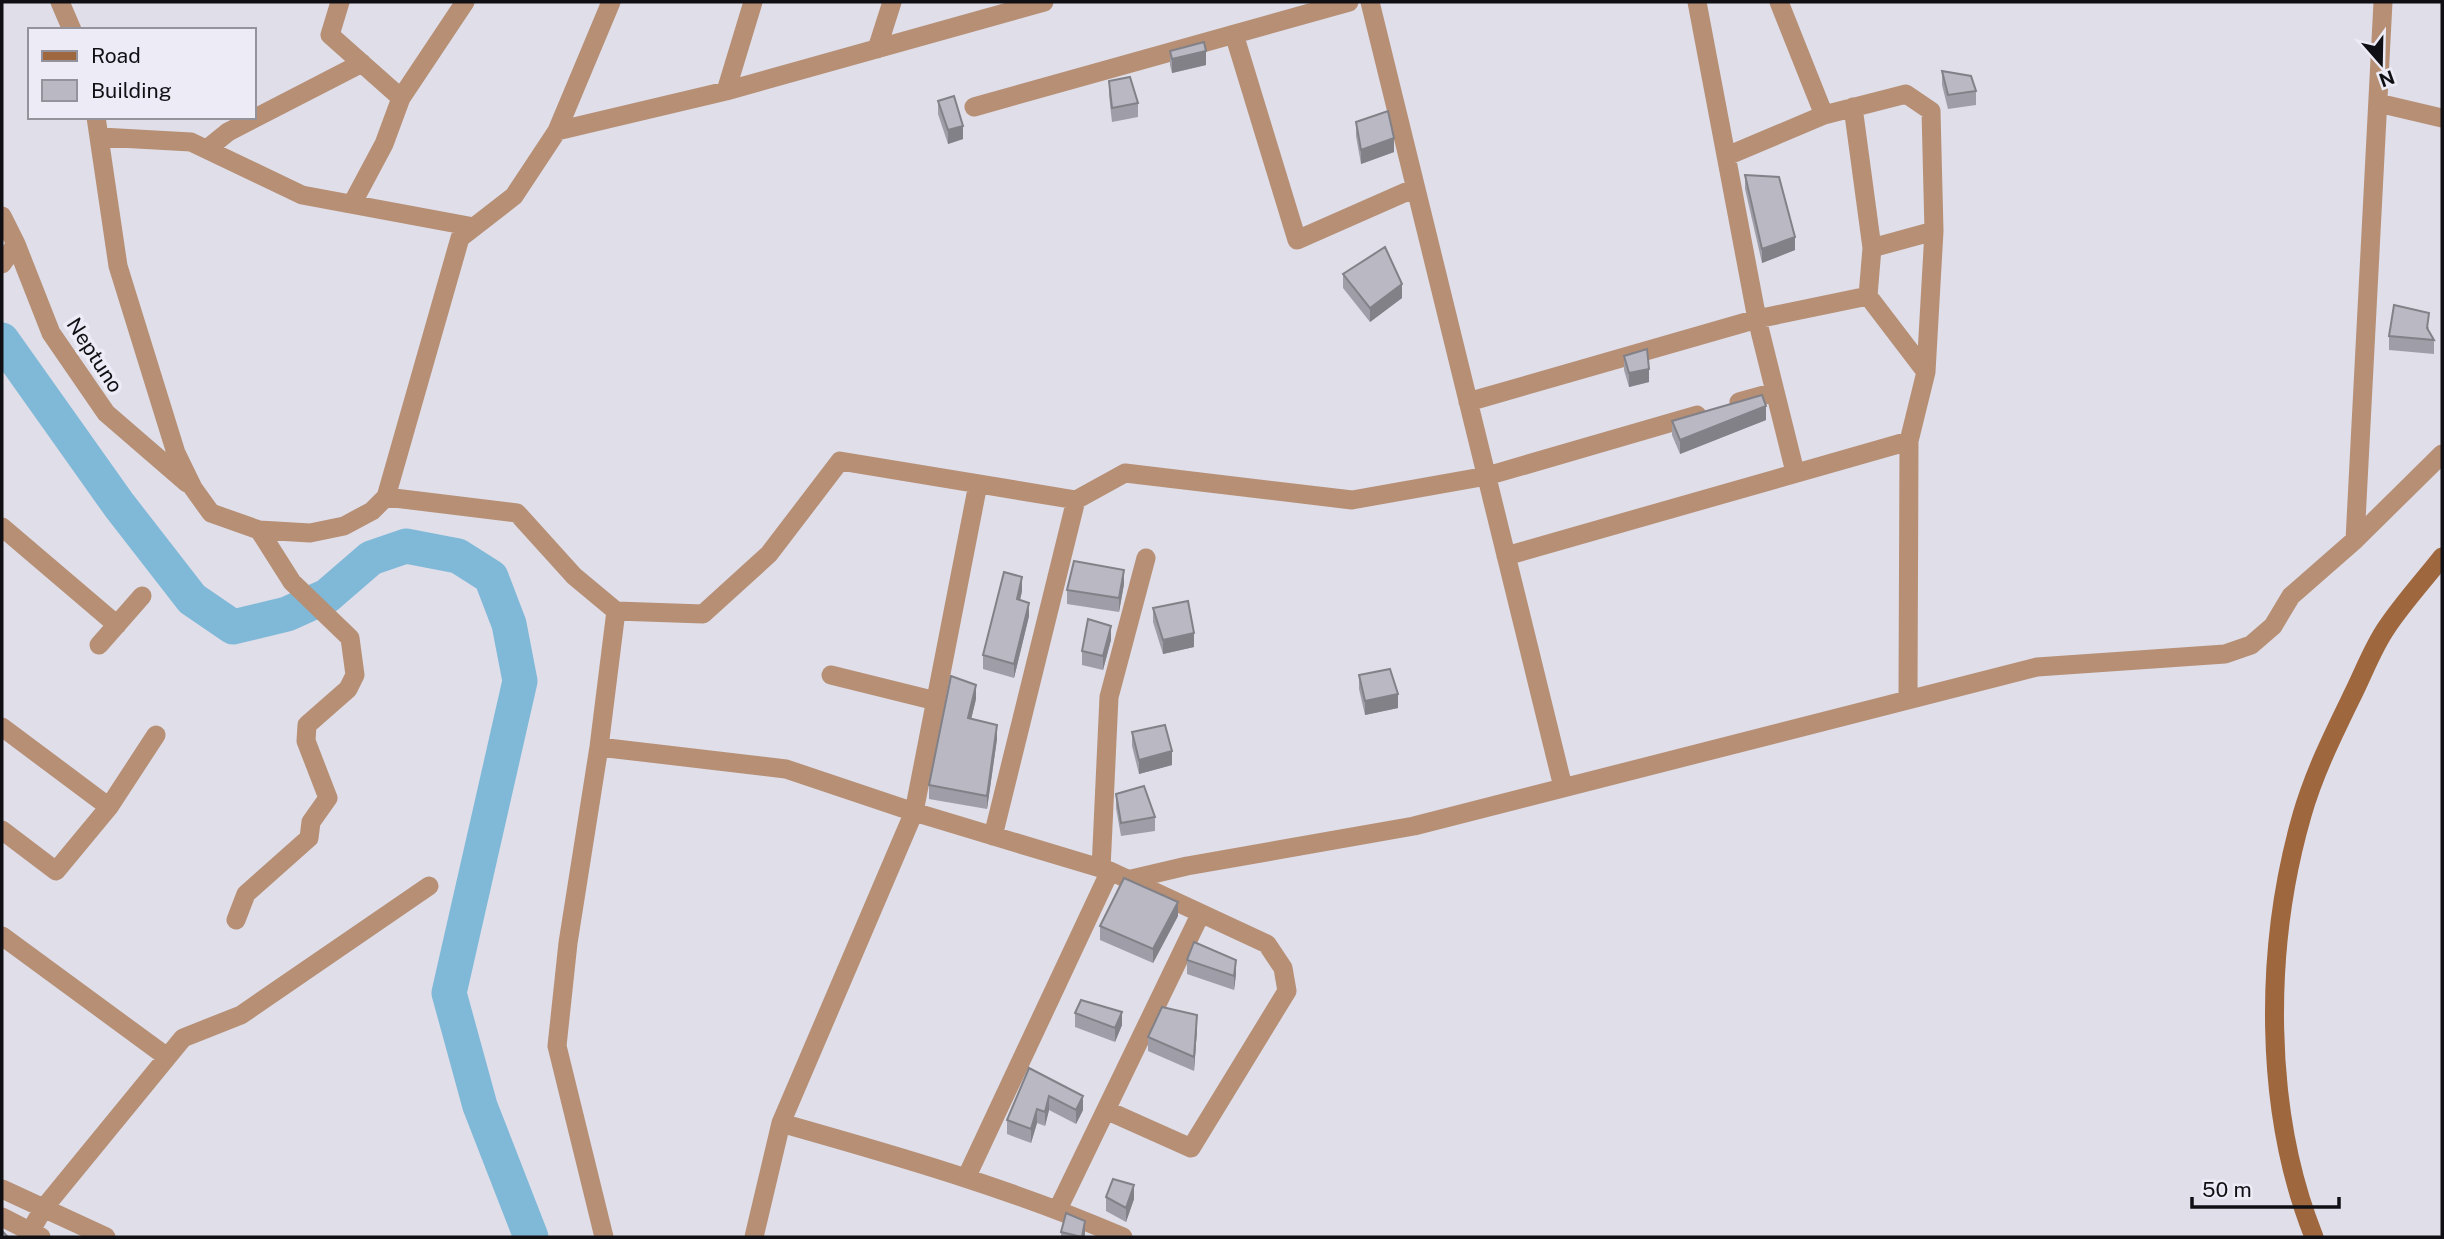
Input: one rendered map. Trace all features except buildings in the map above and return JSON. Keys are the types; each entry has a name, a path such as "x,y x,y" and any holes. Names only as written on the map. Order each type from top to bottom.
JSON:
{"main road":[{"path":"2314,1237 2300,1201 2284,1132 2274,1044 2277,961 2287,887 2301,816 2326,749 2385,629 2442,556"}],"street":[{"path":"60,2 71,28"},
{"path":"340,2 330,35 401,98"},
{"path":"352,204 384,144 401,98 465,2"},
{"path":"96,119 118,266 172,443 193,488 211,513 259,530 310,533 344,526 372,511 386,497 460,238 514,196 558,131 611,2"},
{"path":"726,91 753,2"},
{"path":"877,49 892,2"},
{"path":"974,107 1349,2"},
{"path":"1370,2 1563,787"},
{"path":"1697,2 1757,319 1795,472"},
{"path":"1779,2 1824,115"},
{"path":"2356,540 2383,2"},
{"path":"558,131 726,91 1035,3"},
{"path":"1234,34 1297,240 1415,188"},
{"path":"256,118 362,64"},
{"path":"1727,156 1824,115 1906,94 1931,111 1934,231 1926,372 1909,441 1908,699"},
{"path":"2378,103 2442,118"},
{"path":"1853,107 1872,248 1868,296 1926,372"},
{"path":"207,149 229,132 254,119"},
{"path":"101,137 191,142 302,195 474,227"},
{"name":"Neptuno","path":"2,216 51,333 106,414 193,488"},
{"path":"1872,248 1934,231"},
{"path":"2,264 16,244"},
{"path":"1468,402 1757,319 1868,296"},
{"path":"386,497 517,513 574,576 616,611 703,614 769,554 840,461 1076,500 1125,473 1352,500 1487,476 1775,392"},
{"path":"1506,556 1909,441"},
{"path":"1113,873 1187,866 1414,826 2037,667 2225,654 2251,645 2273,626 2291,596 2356,540 2442,454"},
{"path":"754,1237 781,1123 914,812 978,484"},
{"path":"993,836 1076,500"},
{"path":"2,527 117,625"},
{"path":"236,920 246,894 309,838 311,822 328,798 306,741 307,725 348,689 355,675 350,638 292,582 259,530"},
{"path":"967,1176 1113,873 1109,697 1146,558"},
{"path":"99,645 142,596"},
{"path":"604,1237 557,1046 568,943 599,747 616,611"},
{"path":"831,675 936,701"},
{"path":"2,727 108,807"},
{"path":"2,830 56,871 108,807 156,735"},
{"path":"599,747 786,769 914,812 1113,873 1267,944 1283,968 1287,991 1191,1148 1106,1110"},
{"path":"2,1219 29,1236 43,1209 183,1038 241,1015 429,886"},
{"path":"1058,1209 1200,915"},
{"path":"2,936 167,1057"},
{"path":"781,1123 967,1176 1058,1209 1123,1237"},
{"path":"3,1194 106,1237"}],"waterway":[{"path":"2,340 119,505 192,599 233,627 287,614 327,596 371,558 406,546 458,556 491,577 509,624 520,681 449,993 480,1106 531,1237"}]}
